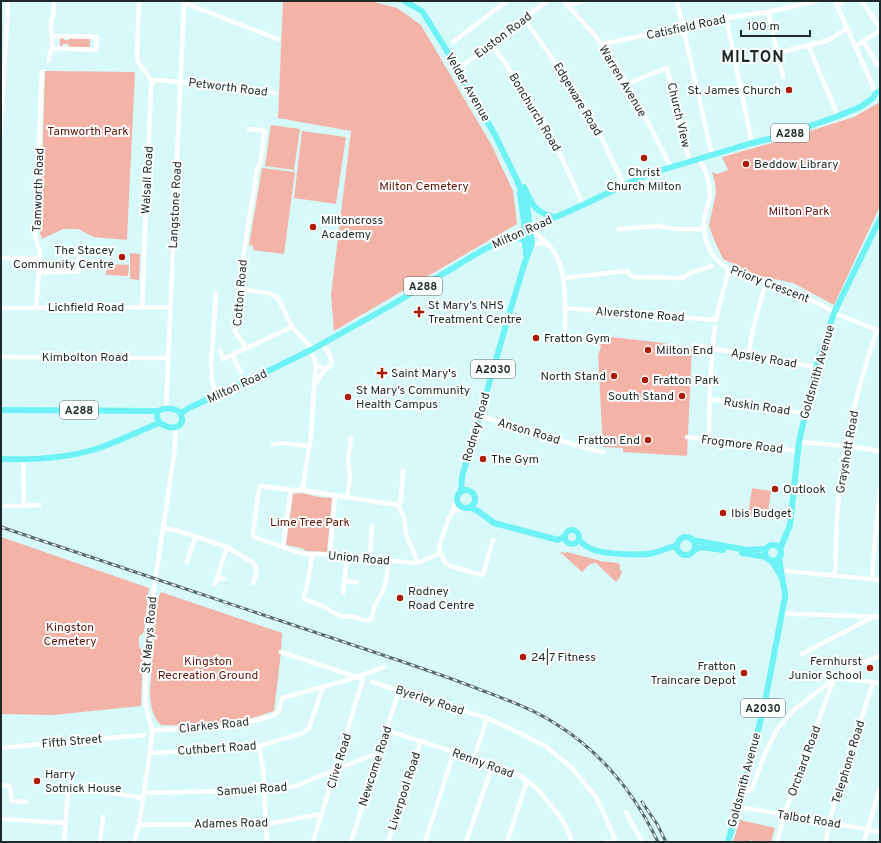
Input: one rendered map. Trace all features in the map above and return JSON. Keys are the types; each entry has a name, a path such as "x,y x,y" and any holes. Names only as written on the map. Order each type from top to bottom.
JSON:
{"main road":[{"name":"Velder Avenue","path":"408,2 422,11 458,69 495,135 516,178 528,229"},
{"name":"Milton Road","path":"181,413 312,350 390,306 481,251 510,236 583,205 652,173 752,143 782,136 838,116 860,107 873,98 878,92"},
{"name":"Velder Avenue","path":"516,178 524,186 532,203 538,210 544,214 554,217"},
{"name":"Goldsmith Avenue","path":"780,549 790,525 797,451 816,367 825,337 834,313 880,219"},
{"name":"Rodney Road","path":"461,492 462,477 525,262 531,247 532,241 528,229"},
{"name":"Rodney Road","path":"525,262 528,229"},
{"name":"Rodney Road","path":"510,236 517,236 524,241 525,262"},
{"path":"161,409 177,410 181,413 182,422 176,427 168,427 159,422 157,419 156,416 158,411 161,409"},
{"name":"A288","path":"1,410 158,411"},
{"path":"1,459 23,460 76,454 94,450 159,422"},
{"name":"Rodney Road","path":"462,477 469,491"},
{"path":"461,492 466,490 473,494 474,499 486,518"},
{"name":"A2030","path":"457,500 458,495 461,492"},
{"path":"466,507 473,504 474,499"},
{"path":"457,500 459,504 478,511 494,523 558,540 565,536 569,531 574,530 579,535 579,540 585,546 594,550 626,554 652,553 677,546"},
{"path":"772,545 777,546 780,549 781,553 776,560 702,547 688,554 683,554 678,550 677,546 678,542 682,538 687,537 692,540 747,550 766,549 787,534"},
{"path":"565,536 569,544 574,544 579,540"},
{"path":"692,540 694,550"},
{"path":"766,549 765,553 769,559"},
{"name":"Goldsmith Avenue","path":"728,842 765,702 782,613 785,592 779,557"},
{"name":"Goldsmith Avenue","path":"769,559 782,578"}],"street":[{"path":"1,133 3,58 8,1"},
{"path":"49,60 52,48 51,20 53,16 54,1"},
{"path":"139,1 136,56 138,62 153,82 156,80 181,82"},
{"path":"453,42 507,1"},
{"name":"Euston Road","path":"458,69 547,1"},
{"path":"566,3 584,1"},
{"path":"677,1 712,155"},
{"name":"Catisfield Road","path":"603,45 726,18 768,12 817,1"},
{"path":"845,1 836,4 855,47 878,92"},
{"path":"862,1 880,28"},
{"path":"184,2 278,39"},
{"name":"Langstone Road","path":"166,409 184,2"},
{"name":"Warren Avenue","path":"566,3 603,45 612,58 671,167"},
{"path":"1,8 7,8"},
{"path":"768,12 783,77"},
{"name":"Edgeware Road","path":"524,18 575,90 596,126 624,185"},
{"path":"726,18 752,143"},
{"path":"777,53 829,40 847,28"},
{"path":"855,47 880,31"},
{"path":"52,36 97,37 96,50 52,48"},
{"path":"863,41 877,64 880,65"},
{"name":"Bonchurch Road","path":"492,44 519,83 545,125 583,205"},
{"path":"808,45 838,116"},
{"name":"Church View","path":"627,84 667,68 690,162"},
{"name":"Tamworth Road","path":"36,308 40,272 40,252 35,236 42,72"},
{"name":"Walsall Road","path":"142,307 151,85 153,82"},
{"name":"Petworth Road","path":"181,82 275,93"},
{"name":"Cotton Road","path":"246,348 236,331 235,326 237,300 240,289 245,245 257,170 260,163 265,132 249,129"},
{"name":"Priory Crescent","path":"699,159 706,172 710,196 704,219 704,230 711,254 719,262 729,270 790,290 834,313 878,331"},
{"path":"619,229 658,226 676,229 704,230"},
{"path":"528,229 549,245 559,259 563,278 565,330"},
{"path":"531,247 540,243 549,245"},
{"path":"40,272 65,272 78,272 79,253 66,253 65,272"},
{"path":"1,258 40,258"},
{"path":"563,278 627,271 634,277 680,278 712,266"},
{"name":"Alverstone Road","path":"565,308 716,320 718,306 729,270"},
{"path":"240,289 269,293 278,298 292,327 312,350 316,365 311,436 303,486 304,490 307,492 399,506"},
{"path":"748,355 753,329 764,289"},
{"path":"216,293 210,366 216,396"},
{"name":"Lichfield Road","path":"1,308 170,307"},
{"path":"220,351 223,359 292,327"},
{"path":"709,440 709,399 715,327"},
{"name":"Grayshott Road","path":"835,576 838,502 846,446 860,387 878,331"},
{"path":"314,389 320,376 332,362 323,344"},
{"name":"Apsley Road","path":"694,345 816,367"},
{"path":"232,355 240,372"},
{"name":"Kimbolton Road","path":"1,357 168,358"},
{"path":"316,365 326,369"},
{"name":"Ruskin Road","path":"709,399 805,413"},
{"name":"Anson Road","path":"480,416 578,446 603,452"},
{"name":"St Marys Road","path":"134,842 139,825 150,753 152,730 145,702 148,642 156,571 171,484 176,427"},
{"name":"Frogmore Road","path":"687,437 797,451"},
{"path":"347,497 350,478 348,459 351,438"},
{"path":"799,442 846,446 880,451"},
{"path":"273,445 280,443 309,446"},
{"path":"23,460 24,505"},
{"path":"403,471 401,500 399,506 404,518 406,534 418,563"},
{"name":"Union Road","path":"303,486 300,490 261,486 253,536 298,552 312,555 370,558 418,563 440,553"},
{"path":"283,547 291,490"},
{"path":"872,580 880,490"},
{"path":"330,555 335,496"},
{"path":"457,500 439,546 440,553 445,562 450,566 481,575 483,574 493,540"},
{"path":"5,506 39,505"},
{"path":"452,513 466,507"},
{"path":"370,558 372,526"},
{"path":"163,528 227,548 255,564 257,568 253,583"},
{"path":"187,562 195,537"},
{"path":"215,584 227,548"},
{"path":"312,555 304,599 325,607 338,615 344,617 350,616 368,621 372,618 374,607 382,593 386,581 389,560"},
{"path":"343,593 347,557"},
{"path":"787,571 880,580"},
{"path":"217,577 224,579"},
{"path":"344,580 357,582"},
{"path":"782,613 878,616"},
{"path":"802,654 878,616"},
{"path":"282,652 357,677"},
{"path":"742,792 749,791 752,788 769,745 778,728 794,710 850,669 870,659 880,656"},
{"name":"Clarkes Road","path":"152,730 216,727 241,724 276,714 279,711 282,698 357,677 384,667"},
{"name":"Clive Road","path":"313,842 363,679 357,677"},
{"path":"836,679 880,683"},
{"name":"Orchard Road","path":"777,842 784,815 836,679"},
{"name":"Byerley Road","path":"372,682 487,718 545,746 571,767 596,797 616,842"},
{"name":"Telephone Road","path":"826,842 829,822 872,682"},
{"name":"Cuthbert Road","path":"150,753 236,749 259,746 303,733 309,728 323,687"},
{"name":"Newcome Road","path":"352,842 399,690"},
{"path":"474,758 487,718"},
{"name":"Renny Road","path":"387,731 493,764 528,781 557,811 571,836 572,842"},
{"name":"Fifth Street","path":"1,748 144,735"},
{"name":"Liverpool Road","path":"388,842 421,741"},
{"path":"259,746 263,770 267,842"},
{"path":"425,842 454,752"},
{"name":"Samuel Road","path":"144,793 264,790 296,786 357,761 373,755 378,755"},
{"path":"466,842 493,764"},
{"path":"748,771 757,774"},
{"path":"507,842 528,781"},
{"path":"1,785 9,786 12,801 26,802"},
{"path":"864,842 880,788"},
{"path":"64,842 68,792 70,790 100,791 143,798"},
{"name":"Talbot Road","path":"738,808 829,822 880,832"},
{"path":"626,812 642,842"},
{"name":"Adames Road","path":"139,825 266,824 322,814"},
{"path":"100,842 103,817"},
{"path":"1,819 65,823"},
{"path":"606,842 616,842"}],"green space":[{"name":"Milton Cemetery","path":"283,1 370,1 397,8 421,25 492,146 513,191 517,224 334,331 331,295 351,131 278,118"},
{"path":"60,37 64,37 64,40 69,40 69,37 90,38 90,47 69,47 68,44 63,44 63,46 60,46"},
{"name":"Tamworth Park","path":"45,71 135,72 127,240 94,237 78,229 63,229 42,239 40,233"},
{"name":"Milton Park","path":"880,102 880,206 834,305 793,283 756,275 723,259 709,225 716,193 712,172 717,174 728,170 722,157 854,117"},
{"path":"271,125 300,129 294,170 265,166"},
{"path":"302,131 346,137 336,204 294,198"},
{"path":"262,168 295,172 284,254 253,250 253,246 249,245"},
{"path":"130,253 140,254 139,280 130,279"},
{"path":"107,264 129,265 128,276 106,275"},
{"name":"Fratton Park","path":"611,337 692,348 687,456 623,452 623,448 603,447 598,356 601,346 599,344 603,339 606,341"},
{"path":"752,488 771,491 767,519 748,516"},
{"name":"Lime Tree Park","path":"302,493 332,498 327,552 306,551 301,548 286,545 293,494"},
{"name":"Kingston Cemetery","path":"1,537 149,588 144,632 139,637 139,643 143,651 141,706 53,715 1,714"},
{"path":"559,551 601,561 618,563 620,565 620,571 622,571 620,577 616,582 596,563 590,564 582,572"},
{"name":"Kingston Recreation Ground","path":"161,592 282,633 274,711 240,722 195,726 161,725 155,718 152,710 150,692 156,603"},
{"path":"740,820 775,828 771,842 750,840 750,842 733,842"}],"railway":[{"path":"1,527 416,666 529,709 572,735 602,761 639,807 658,842"},
{"path":"642,802 657,824 666,842"}],"place":[{"name":"St. James Church","path":"789,90"},
{"name":"Christ Church Milton","path":"644,158"},
{"name":"Beddow Library","path":"746,164"},
{"name":"Miltoncross Academy","path":"313,227"},
{"name":"The Stacey Community Centre","path":"122,257"},
{"name":"St Mary’s NHS Treatment Centre","path":"419,312"},
{"name":"Fratton Gym","path":"536,338"},
{"name":"Milton End","path":"648,350"},
{"name":"Saint Mary's","path":"382,373"},
{"name":"North Stand","path":"614,376"},
{"name":"Fratton Park","path":"645,380"},
{"name":"South Stand","path":"682,396"},
{"name":"St Mary’s Community Health Campus","path":"348,397"},
{"name":"Fratton End","path":"648,440"},
{"name":"The Gym","path":"483,459"},
{"name":"Outlook","path":"775,489"},
{"name":"Ibis Budget","path":"723,513"},
{"name":"Rodney Road Centre","path":"400,598"},
{"name":"24|7 Fitness","path":"523,657"},
{"name":"Fernhurst Junior School","path":"870,668"},
{"name":"Fratton Traincare Depot","path":"744,673"},
{"name":"Harry Sotnick House","path":"37,781"}],"district":[{"name":"MILTON","path":"753,56"}]}
